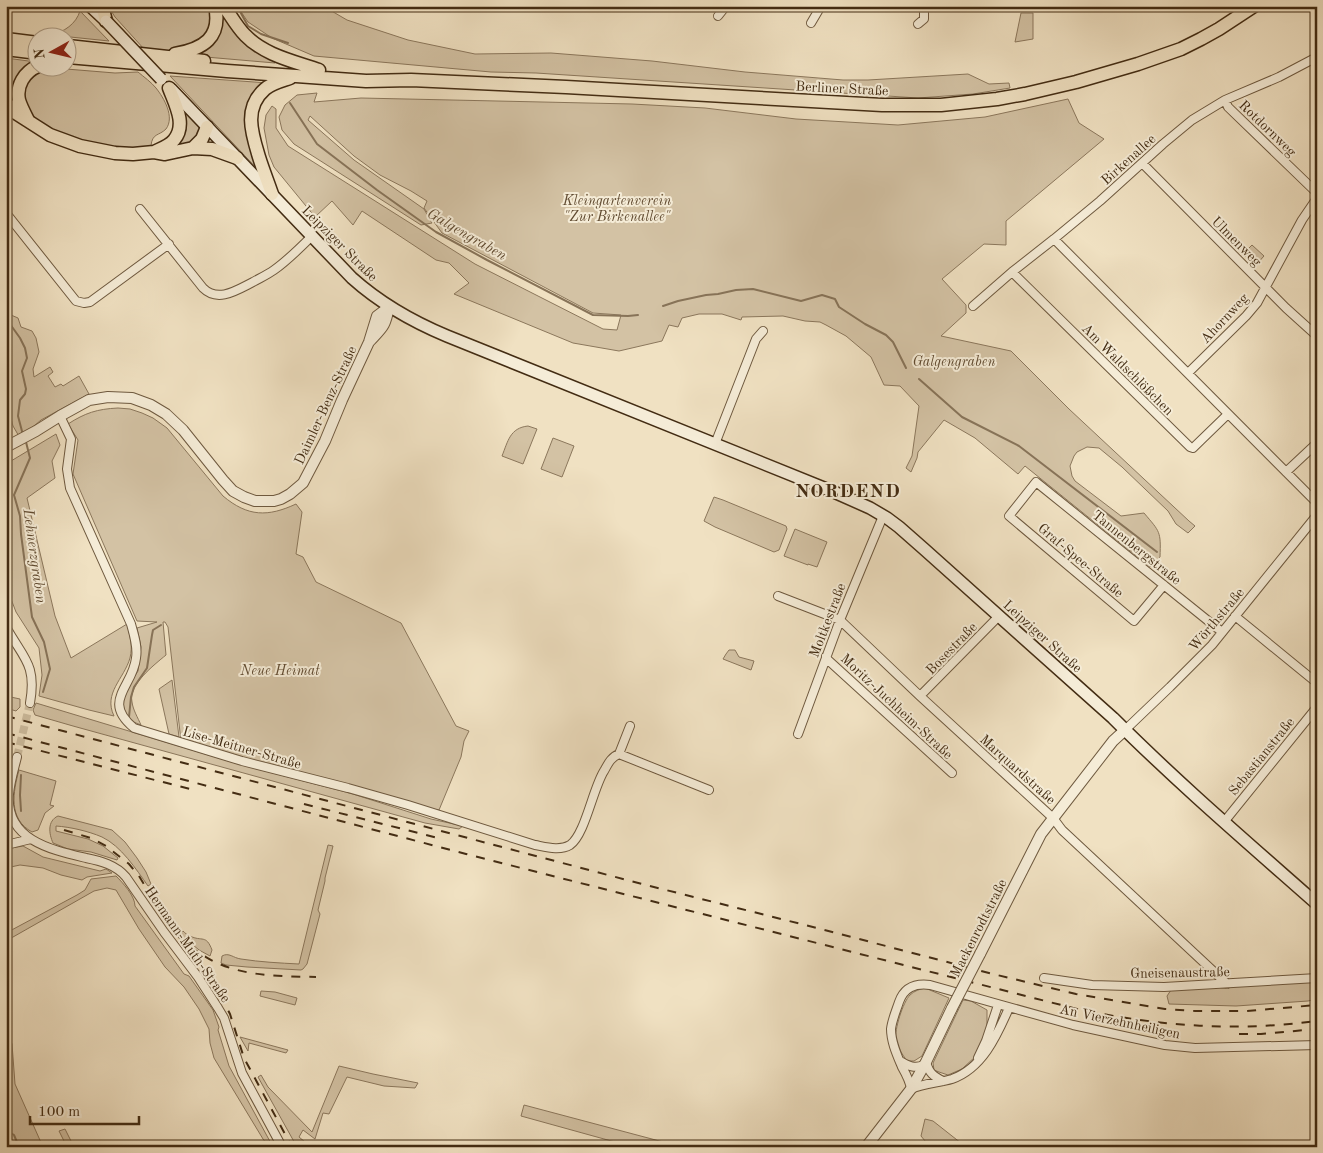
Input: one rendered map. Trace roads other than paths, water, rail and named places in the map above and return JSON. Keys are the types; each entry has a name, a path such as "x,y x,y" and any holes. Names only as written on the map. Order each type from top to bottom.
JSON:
{"highway":[{"path":"165,56 190,51 202,46 210,38 216,28 217,16 215,6"},
{"path":"224,6 244,34 254,44 266,52 319,70"},
{"name":"Berliner Straße","path":"411,80 566,87 882,106 941,105 1034,93 1108,74 1188,46 1219,29 1254,6"},
{"path":"6,39 28,42"},
{"path":"78,47 212,62 366,73 411,80"},
{"path":"6,49 28,52"},
{"path":"78,59 227,72 366,81 411,80"},
{"path":"28,73 21,82 18,91 21,106 28,120"},
{"path":"272,194 252,136 251,110 258,97 266,88 297,76"},
{"path":"157,152 174,140 180,126 180,119 165,84"},
{"path":"6,102 14,112 50,135 80,146 115,153 157,152 193,148 212,149 237,158"},
{"path":"193,148 202,139 207,127"}],"main road":[{"name":"Leipziger Straße","path":"90,6 102,14 165,84 352,278 372,296 411,320 447,336 834,492 867,506 883,516 921,545 1224,822 1317,904"}],"street":[{"path":"718,16 726,6"},
{"path":"811,23 821,6"},
{"path":"918,24 924,19 924,6"},
{"name":"Birkenallee","path":"973,306 1100,201 1192,120 1225,100 1279,78 1317,57"},
{"name":"Rotdornweg","path":"1225,100 1228,107 1317,193"},
{"name":"Ulmenweg","path":"1142,163 1302,324 1317,336"},
{"name":"Ahornweg","path":"1188,373 1252,310 1317,198"},
{"path":"140,209 208,293 224,295 273,271 312,236"},
{"path":"6,213 76,300 84,303 90,302 169,244"},
{"path":"1054,239 1317,503"},
{"name":"Am Waldschlößchen","path":"1012,272 1190,447 1193,448 1228,414"},
{"name":"Daimler-Benz-Straße","path":"6,447 89,400 108,397 132,398 151,405 166,414 183,430 233,491 255,500 274,501 290,494 303,483 322,447 369,342 386,323 389,307"},
{"path":"715,444 756,339 763,331"},
{"name":"Lise-Meitner-Straße","path":"60,416 71,439 67,469 70,488 131,624 136,640 136,658 132,674 120,697 119,706 125,721 134,728 242,761 408,805 535,845 556,848 570,845 578,835 598,782 610,761 617,754"},
{"path":"1286,472 1317,443"},
{"name":"Tannenbergstraße","path":"1036,482 1222,632"},
{"name":"Graf-Spee-Straße","path":"1036,482 1010,516 1134,621 1164,585"},
{"name":"Wörthstraße","path":"1125,730 1212,645 1317,515"},
{"name":"Moltkestraße","path":"798,734 840,620 883,516"},
{"name":"Marquardstraße","path":"778,596 840,620 1053,818 1060,828 1227,984"},
{"name":"Bosestraße","path":"920,696 999,616"},
{"path":"1235,616 1317,683"},
{"path":"6,627 29,664 32,687 30,700"},
{"name":"Moritz-Juchheim-Straße","path":"826,656 828,660 952,774"},
{"name":"Sebastianstraße","path":"1224,822 1317,707"},
{"path":"630,726 617,754 709,790"},
{"name":"Mackenrodtstraße","path":"866,1147 911,1089 1040,835 1113,741 1125,730"},
{"name":"Hermann-Muth-Straße","path":"17,757 8,796 10,822 31,840 51,849 110,865 121,870 198,977 224,1018 242,1073 282,1147"},
{"path":"6,845 31,840"},
{"name":"Gneisenaustraße","path":"1044,978 1092,986 1164,987 1317,978"},
{"name":"An Vierzehnheiligen","path":"911,1089 910,1082 892,1039 891,1028 902,993 916,985 930,985 1073,1025 1165,1046 1195,1048 1317,1044"},
{"path":"974,1065 986,1041 998,1005"},
{"path":"911,1089 951,1079 966,1073 986,1053 999,1031 1009,1008"},
{"path":"900,1061 914,1067 920,1067 925,1063 930,1073 943,1081"}],"waterway":[{"name":"Galgengraben","path":"237,6 248,26 261,34 288,43"},
{"name":"Galgengraben","path":"290,103 317,144 436,232 593,315 638,315"},
{"name":"Galgengraben","path":"663,306 678,301 736,290 753,289 801,301 822,295 835,299 839,307 886,335 893,342 906,368"},
{"name":"Lehnerzgraben","path":"6,311 10,324 25,348 27,358 22,371 26,389 25,394 20,400 18,416 23,435"},
{"name":"Galgengraben","path":"919,379 962,417 1019,446 1157,552"},
{"name":"Lehnerzgraben","path":"26,442 30,458 14,495 20,516 32,617 44,642 50,669 43,692"},
{"path":"129,717 134,687 147,668 153,630 161,625"},
{"name":"Lehnerzgraben","path":"21,775 21,811"},
{"name":"Lehnerzgraben","path":"6,1093 9,1094 10,1106 6,1113"},
{"name":"Lehnerzgraben","path":"6,1130 14,1135 19,1147"}],"tunnel":[{"path":"17,757 30,703"}],"railway":[{"path":"6,716 642,884 1076,994 1165,1009 1195,1011 1247,1011 1317,1005"},
{"path":"6,733 466,854 1077,1009 1137,1020 1197,1026 1256,1026 1317,1021"},
{"path":"6,742 194,790"},
{"path":"304,804 442,839"},
{"path":"64,830 91,838 106,846 129,864 139,876 164,917 215,985 230,1014 244,1058 292,1147"},
{"path":"190,946 219,964 250,973 316,977"},
{"path":"1239,1034 1317,1029"}],"district":[{"name":"NORDEND","path":"848,490"}],"park label":[{"name":"Kleingartenverein \"Zur Birkenallee\"","path":"617,208"},
{"name":"Neue Heimat","path":"280,670"}]}
